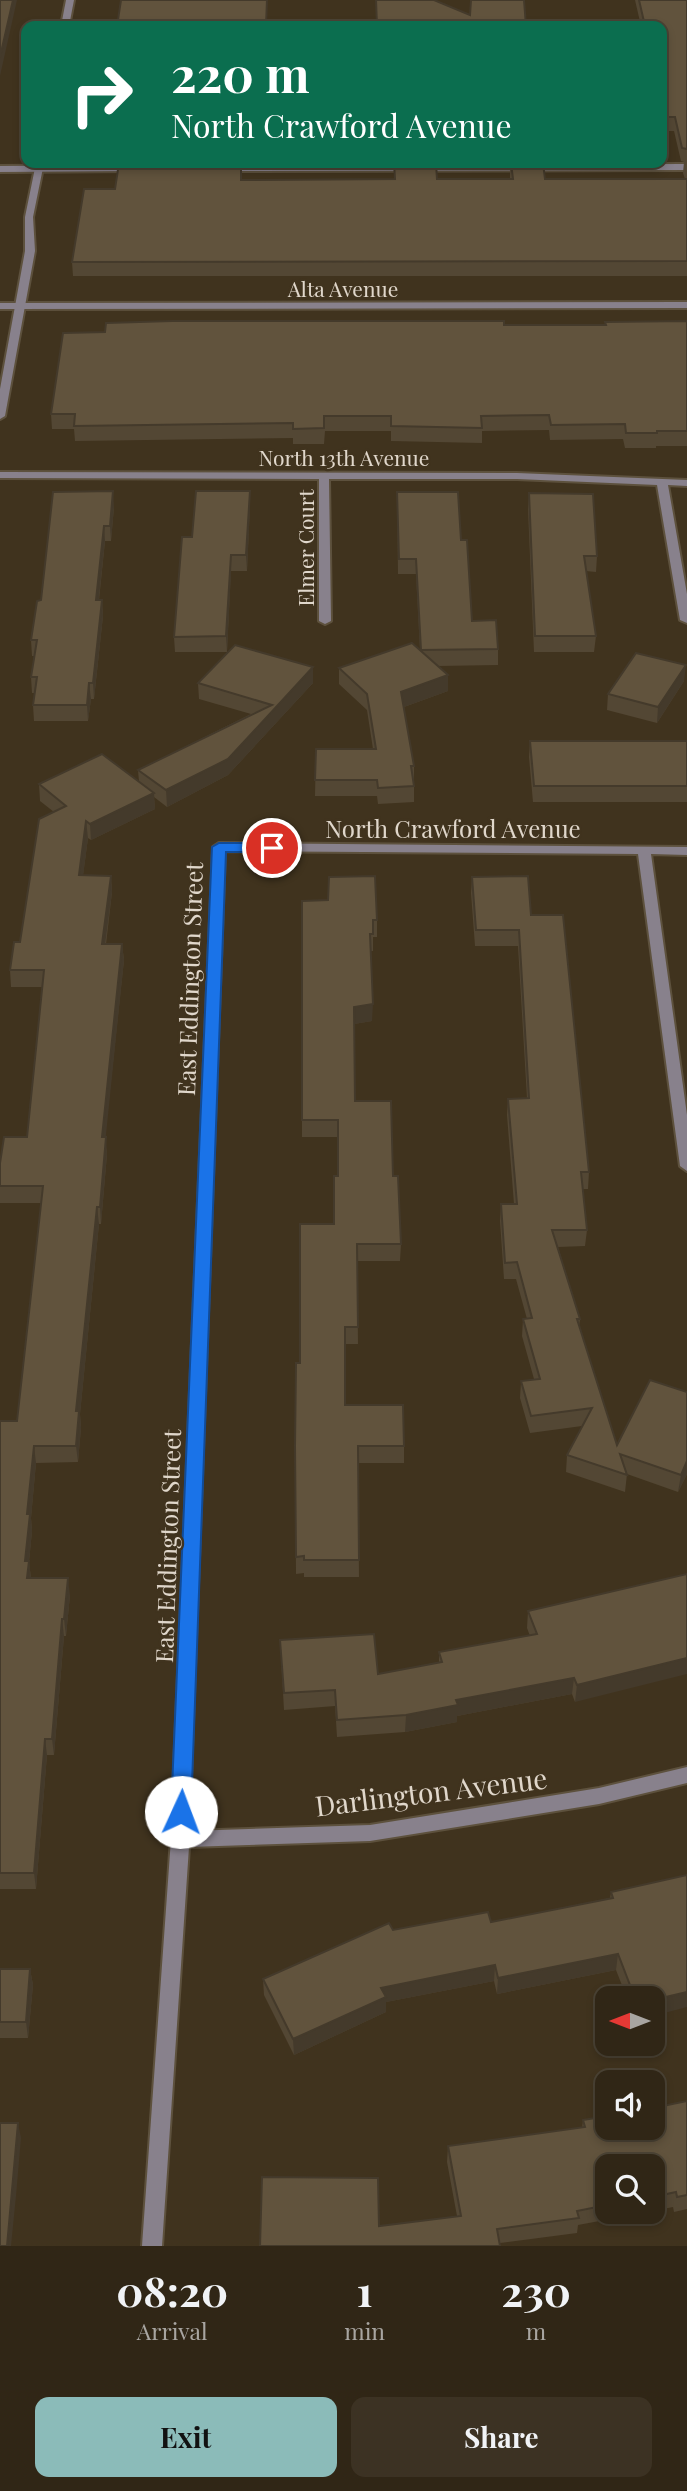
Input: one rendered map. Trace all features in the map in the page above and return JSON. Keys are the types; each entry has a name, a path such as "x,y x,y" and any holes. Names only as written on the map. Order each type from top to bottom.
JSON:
{"street":[{"path":"66,21 70,0"},
{"path":"0,169 21,167"},
{"path":"667,167 687,167"},
{"path":"0,416 30,251 29,217 40,168"},
{"path":"115,168 152,169"},
{"path":"208,169 245,168"},
{"name":"Alta Avenue","path":"0,306 687,305"},
{"name":"North 13th Avenue","path":"0,475 517,476 687,483"},
{"name":"Elmer Court","path":"324,476 324,621"},
{"path":"662,482 686,620"},
{"name":"North Crawford Avenue","path":"219,847 687,851"},
{"name":"East Eddington Street","path":"152,2246 180,1839 219,847"},
{"path":"644,850 687,1166"},
{"name":"Darlington Avenue","path":"180,1839 369,1833 599,1796 687,1775"}],"building":[{"path":"0,0 13,0 0,57"},
{"path":"121,0 267,0 266,21 118,21"},
{"path":"376,0 434,0 470,15 471,0 524,0 526,21 377,21"},
{"path":"639,0 687,0 687,149 682,148 675,117 667,117 667,21 644,21"},
{"path":"118,168 241,168 241,180 395,179 394,168 436,168 437,179 513,179 512,168 544,168 545,179 687,179 687,261 72,262 84,189 115,189"},
{"path":"504,321 504,325 606,325 605,322 687,321 687,431 626,433 625,424 551,425 549,415 481,416 482,428 391,426 391,416 324,416 324,428 293,429 293,423 74,426 75,414 51,414 63,333 105,332 106,323"},
{"path":"113,491 110,526 104,526 96,600 102,600 93,683 89,683 87,705 33,705 37,677 31,677 37,640 31,640 37,601 41,600 53,492"},
{"path":"196,491 250,491 246,555 231,555 226,636 174,637 182,537 192,537"},
{"path":"397,492 458,492 461,540 467,540 472,621 496,620 498,649 421,650 416,559 399,559"},
{"path":"529,493 593,494 597,556 584,556 596,636 535,636"},
{"path":"412,643 448,675 401,692 414,766 411,766 414,786 378,788 377,780 315,780 316,749 376,749 367,694 339,668"},
{"path":"235,645 313,667 228,759 166,790 138,770 272,705 198,683"},
{"path":"636,653 686,665 658,707 608,694"},
{"path":"530,741 687,741 687,786 534,786"},
{"path":"102,754 154,793 90,824 86,821 79,875 111,876 102,944 122,944 102,1137 106,1137 100,1207 97,1207 76,1411 79,1411 76,1446 34,1446 27,1514 30,1514 25,1561 29,1561 27,1578 68,1578 52,1739 45,1739 34,1873 0,1873 0,1421 17,1421 43,1186 0,1186 4,1137 27,1137 44,970 10,970 14,942 20,942 39,819 66,806 39,784"},
{"path":"375,876 377,920 373,920 373,934 370,934 373,1004 354,1007 355,1101 391,1101 393,1176 398,1176 401,1244 357,1244 358,1327 345,1327 345,1405 403,1405 404,1446 358,1446 359,1560 304,1560 304,1556 296,1557 295,1446 296,1363 300,1363 300,1224 334,1224 334,1176 338,1176 338,1120 302,1120 302,901 328,900 329,877"},
{"path":"528,876 531,915 563,915 589,1172 581,1172 587,1230 552,1230 617,1445 650,1380 687,1392 687,1461 681,1475 620,1454 627,1475 567,1455 592,1408 531,1416 521,1381 540,1379 523,1319 532,1318 517,1262 505,1263 501,1204 517,1204 508,1099 529,1098 519,930 476,930 472,877"},
{"path":"687,1574 687,1658 577,1685 574,1678 456,1700 458,1705 406,1715 337,1720 335,1690 284,1693 280,1640 374,1634 378,1674 442,1662 439,1652 537,1634 528,1611"},
{"path":"687,1875 687,1992 665,1997 665,1986 630,1986 618,1954 498,1978 495,1965 381,1988 386,1997 293,2039 263,1979 389,1923 393,1930 488,1912 491,1922 613,1898 611,1892"},
{"path":"0,1969 30,1969 26,2022 0,2022"},
{"path":"687,2101 687,2195 677,2197 676,2192 665,2194 665,2154 595,2154 595,2207 577,2211 579,2218 497,2229 500,2246 260,2246 262,2177 378,2178 379,2226 461,2216 448,2146 585,2127 583,2120 595,2118 595,2140 665,2140 665,2106"},
{"path":"0,2123 18,2123 7,2246 0,2246"}],"route":[{"path":"181,1812 219,847 272,848"}]}
